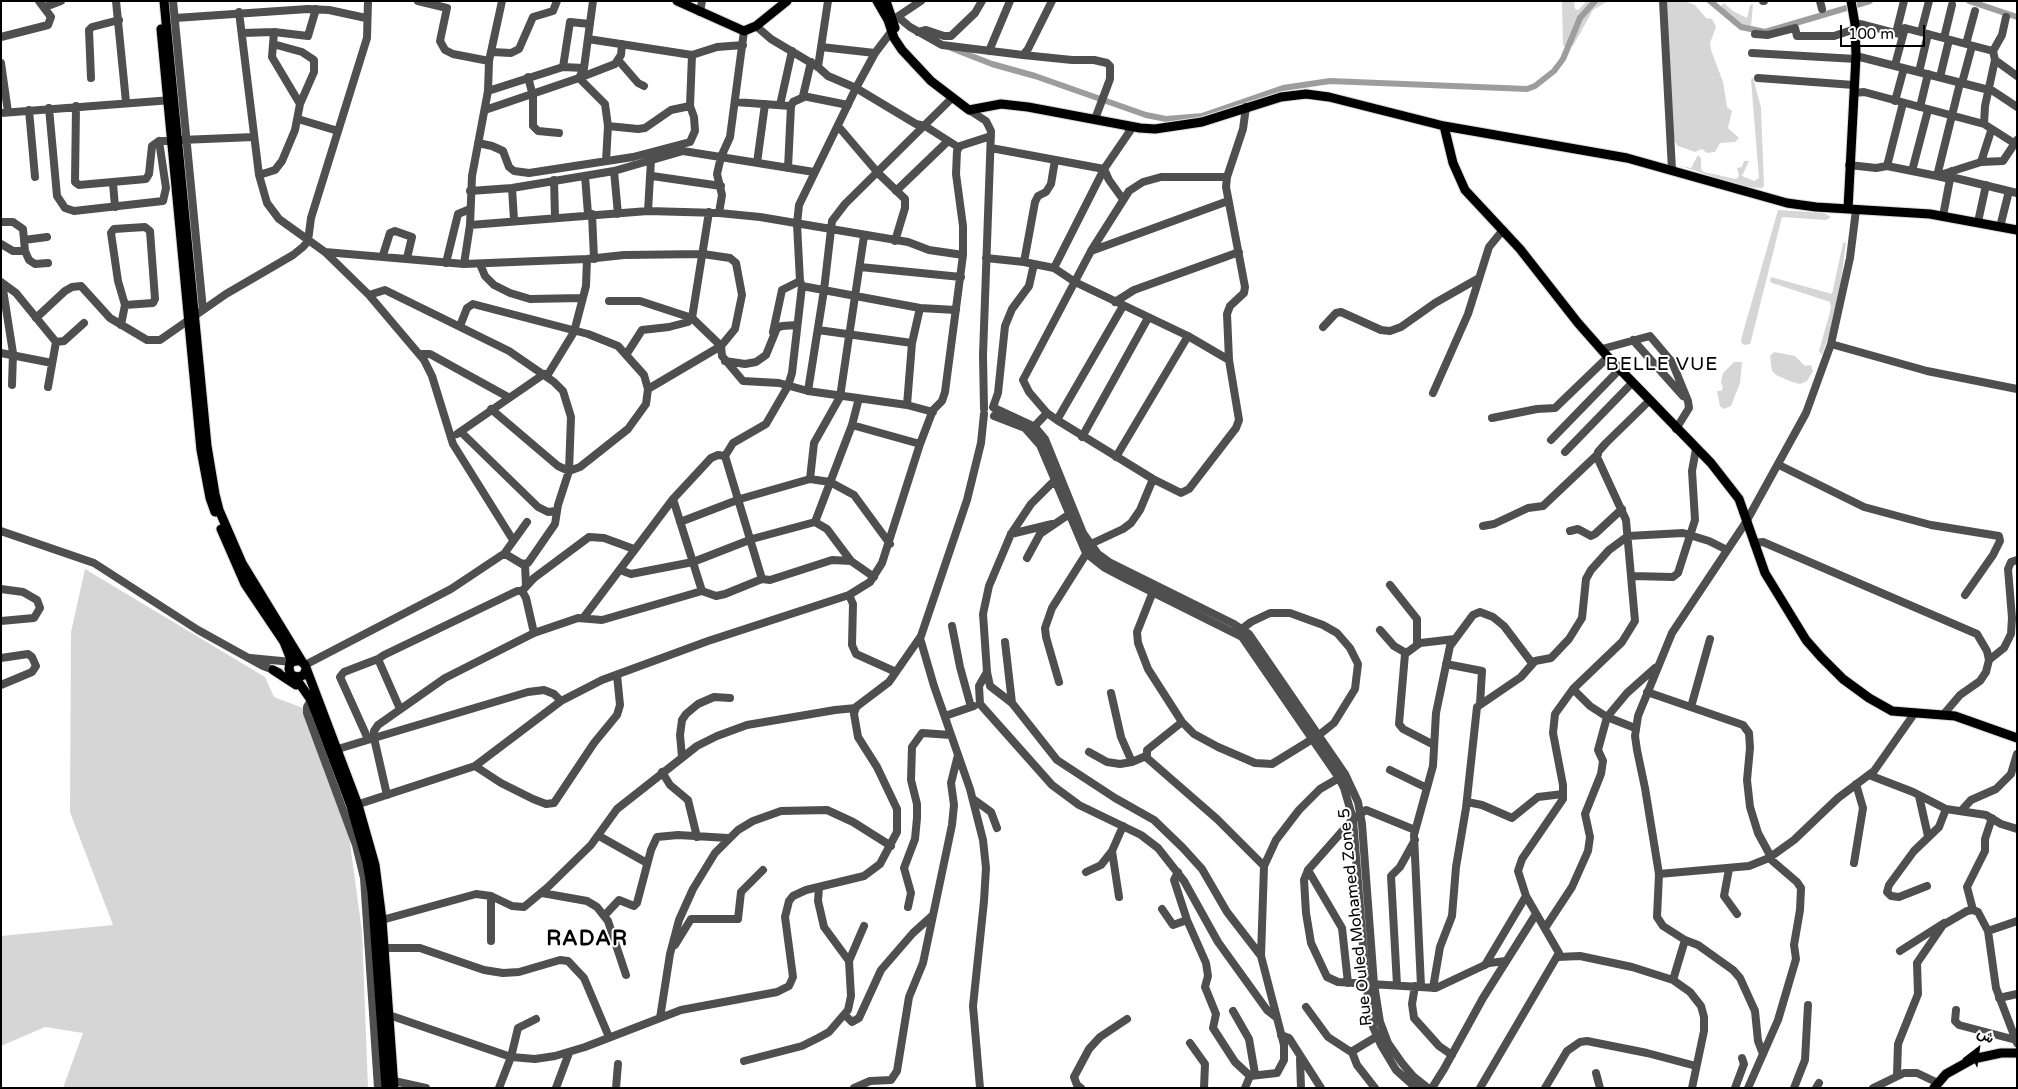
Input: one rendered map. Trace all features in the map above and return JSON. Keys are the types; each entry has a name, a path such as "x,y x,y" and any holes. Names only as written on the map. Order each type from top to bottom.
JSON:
{"main road":[{"path":"158,1 170,100 178,140 201,450 212,496 236,566 284,642 292,662"},
{"path":"164,1 170,100"},
{"path":"678,1 744,31 756,26 787,1"},
{"path":"877,1 893,23"},
{"path":"886,1 897,43 931,80 970,110 1001,104 1028,107 1126,125 1155,128 1188,125 1281,96 1306,94 1350,101 1444,126 1627,158 1787,203 1852,210 1906,211 2017,230"},
{"path":"1852,1 1858,27 1850,165 1852,210"},
{"path":"1444,126 1459,179 1473,199 1503,230 1619,370 1711,463 1740,499 1746,522 1774,590 1806,640 1821,657 1837,673 1869,698 1892,711 1960,718 2017,738"},
{"path":"212,496 242,564 305,665 338,750 354,806 369,872 380,948"},
{"path":"305,665 297,660 292,662 289,667 293,676 309,696 376,865 382,920 380,948 381,1015 386,1088"},
{"path":"293,676 304,675 305,665"},
{"path":"273,670 309,696"},
{"path":"381,1015 394,1084"},
{"path":"1936,1086 1960,1064 1972,1058 2001,1053 2017,1053"}],"street":[{"path":"1,36 48,25 50,17 42,4 61,1"},
{"path":"116,1 126,102"},
{"path":"173,1 178,140 202,310"},
{"path":"36,318 65,290 78,286 84,288 102,313 142,338 152,341 166,336 251,278 293,255 308,241 310,218 367,38 366,18 368,1"},
{"path":"418,1 448,5 440,41 442,46 453,54 489,61"},
{"path":"464,264 470,225 470,191 488,91 489,61 502,1"},
{"path":"492,52 511,53 519,49 533,17 553,11 558,1"},
{"path":"579,78 584,68 593,1"},
{"path":"700,12 702,1"},
{"path":"804,97 821,47 828,1"},
{"path":"725,456 733,444 766,424 788,386 792,373 801,284 797,224 799,205 875,53 893,23 921,1"},
{"path":"918,32 926,30 944,36 951,36 975,13 982,1"},
{"path":"988,51 1010,1"},
{"path":"1023,55 1028,49 1052,1"},
{"path":"1663,1 1672,170"},
{"path":"1895,66 1904,1"},
{"path":"1919,72 1929,1"},
{"path":"1940,77 1952,5"},
{"path":"175,18 239,12 316,9 366,18"},
{"path":"242,33 274,32 308,36 316,9"},
{"path":"1937,176 1961,83 1975,11"},
{"path":"239,12 259,176 267,203 272,211 308,241 325,252 369,295 420,354 429,368 450,435 460,457 513,540"},
{"path":"1984,124 1988,90 1995,60 1993,51 2002,35 2006,17"},
{"path":"90,78 89,30 92,27 119,20"},
{"path":"563,67 570,22 590,24"},
{"path":"893,23 918,32 942,45 1072,60 1094,60 1107,63 1110,66 1110,80 1095,119"},
{"path":"756,26 764,34 814,64 828,76 856,88 898,115 916,124 925,126 958,148 992,136"},
{"path":"1754,34 1768,35 1795,28 1797,36 1834,36 1858,27 1925,33 1993,51"},
{"path":"719,213 720,186 717,174 721,157 730,137 744,31"},
{"path":"274,32 272,57 300,104"},
{"path":"588,39 692,55 717,46 743,45"},
{"path":"259,176 275,170 279,166 298,119 300,104 314,72 314,60 302,52 273,44"},
{"path":"485,110 533,96 615,64 618,61 622,44"},
{"path":"821,47 875,53"},
{"path":"780,105 792,51"},
{"path":"1752,53 1856,58 1904,68 1993,91 2017,107"},
{"path":"478,144 503,151 508,167 518,172 541,172 644,155 690,142 695,131 694,117 690,106 692,55"},
{"path":"1995,60 2017,76"},
{"path":"618,61 638,83 644,86"},
{"path":"1,63 5,113 49,108 170,100"},
{"path":"488,91 563,67 584,68"},
{"path":"1895,101 1904,68"},
{"path":"1920,107 1928,74"},
{"path":"528,78 533,96 533,126 538,131 559,133"},
{"path":"579,78 604,101 608,126 606,161"},
{"path":"1758,78 1854,89 1984,124 1991,131 2016,143 2003,161 1977,163 1951,176"},
{"path":"788,168 791,106 793,102 804,97 848,105"},
{"path":"808,390 832,230 830,225 836,215 952,98"},
{"path":"735,102 791,106"},
{"path":"1887,166 1903,103"},
{"path":"757,163 765,104"},
{"path":"76,106 75,182 79,185 146,179 149,174 152,146 159,141 254,137"},
{"path":"608,126 645,128 671,110 690,106"},
{"path":"1227,177 1161,177 1135,186 1122,198 1091,251 1024,377 1024,384 1047,413 1056,420 1153,480 1174,491 1185,493 1236,428 1239,420 1238,402 1230,360 1227,314 1230,306 1243,295 1245,290 1228,201 1227,177 1243,129 1246,107"},
{"path":"49,108 60,202 74,211 163,201 166,188 159,141"},
{"path":"29,110 35,177"},
{"path":"970,110 986,120 991,127 992,136 986,258 984,391 990,411"},
{"path":"1912,171 1928,110"},
{"path":"298,119 338,131"},
{"path":"1054,268 1104,169 1130,131 1126,125"},
{"path":"838,126 906,203 895,240"},
{"path":"1969,181 1991,131"},
{"path":"896,191 947,142"},
{"path":"354,806 475,766 561,701 602,680 708,641 849,595 862,588 874,577 890,544 920,444 932,412 942,400 944,392 963,255 963,226 956,174 958,148"},
{"path":"991,148 1104,169"},
{"path":"470,191 512,188 614,171 684,151 814,172"},
{"path":"648,211 652,176 651,160"},
{"path":"1024,262 1034,202 1038,196 1046,192 1051,184 1055,160"},
{"path":"1850,165 1890,171 1898,168"},
{"path":"1876,168 1887,166 1937,176 1951,176 2013,192 2000,227"},
{"path":"1104,169 1109,180 1122,198"},
{"path":"614,171 618,214"},
{"path":"450,435 461,432 508,397 545,375 574,332 591,259 590,214 585,176"},
{"path":"652,176 720,186"},
{"path":"1943,216 1951,176"},
{"path":"554,180 555,217"},
{"path":"113,183 115,206"},
{"path":"1978,222 1986,185"},
{"path":"512,188 514,220"},
{"path":"1091,251 1228,201"},
{"path":"446,263 458,214 470,209"},
{"path":"1763,1054 1758,1041 1755,1011 1740,978 1733,970 1704,949 1662,926 1657,917 1659,874 1637,750 1636,728 1657,666 1681,616 1746,522 1806,413 1831,344 1850,258 1852,210"},
{"path":"470,225 590,214 648,211 709,212 908,242 928,250 963,255"},
{"path":"626,355 642,330 669,327 688,322 692,318 709,212"},
{"path":"1,222 13,222 22,229 25,251 29,260 35,264 48,263"},
{"path":"121,325 126,304 118,280 111,233 114,229 145,227 150,231 155,299 153,303 126,304"},
{"path":"1433,393 1468,314 1489,246 1503,230"},
{"path":"383,255 390,233 395,231 412,237 407,258"},
{"path":"810,479 814,442 840,396 851,334 864,236"},
{"path":"24,240 47,237"},
{"path":"1,244 13,251 25,251"},
{"path":"325,252 383,255 464,264 591,259 624,255 703,254 730,258 736,263 742,295 735,329 721,346 648,389"},
{"path":"1056,420 1119,304 1134,290 1239,252"},
{"path":"986,258 1024,262 1054,268 1075,282 1188,336 1230,360"},
{"path":"480,264 485,276 494,285 510,294 530,299 582,298"},
{"path":"382,920 476,894 491,896 521,908 529,905 599,836 617,809 639,794 662,772 708,739 747,725 856,708 876,694 896,672 920,638 964,508 976,468 982,434 998,393 1005,326 1012,309 1029,286 1034,264"},
{"path":"860,267 961,278"},
{"path":"1323,327 1336,313 1341,312 1381,330 1401,327 1435,303 1479,278"},
{"path":"2,283 16,293 56,342"},
{"path":"2,283 13,353 12,385"},
{"path":"725,361 746,364 756,362 766,355 782,290 801,284 856,297 920,308 956,310"},
{"path":"369,295 385,290 460,326 509,351 545,375 563,391 571,417 568,471 556,511 555,524 531,560 525,564"},
{"path":"609,301 640,302 692,318 721,346 722,356 725,361 743,381 779,383 840,396 907,405 932,412"},
{"path":"460,326 467,308 472,304 606,340 618,346 644,375 648,389 646,404 628,429 580,467 568,471 558,466 491,409"},
{"path":"907,405 912,343 920,308"},
{"path":"1082,437 1148,318"},
{"path":"56,342 64,341 84,323"},
{"path":"773,332 782,326 796,325"},
{"path":"818,330 912,343"},
{"path":"1116,457 1188,336"},
{"path":"1602,349 1650,336 1672,362 1688,401 1689,408 1676,429"},
{"path":"1633,340 1688,401"},
{"path":"48,387 56,342"},
{"path":"1831,344 1927,371 2017,388"},
{"path":"1,353 13,353 52,363"},
{"path":"420,354 430,354 508,397"},
{"path":"1492,418 1536,409 1554,408 1608,357"},
{"path":"1551,440 1619,370"},
{"path":"1565,452 1632,383"},
{"path":"814,522 852,425 859,398"},
{"path":"1483,526 1494,524 1528,508 1544,506 1649,401"},
{"path":"990,411 1032,429 1051,450 1088,550"},
{"path":"1032,429 1047,413"},
{"path":"852,425 920,444"},
{"path":"1032,429 1043,450 1068,514 1088,550 1104,568 1154,589 1239,631 1315,737 1348,787"},
{"path":"461,432 538,507 548,512 556,511"},
{"path":"1632,576 1676,575 1695,520 1692,471 1696,449"},
{"path":"1480,1088 1558,957 1557,946 1526,896 1518,874 1520,865 1560,806 1564,794 1554,743 1553,722 1558,707 1573,689 1622,642 1633,626 1636,613 1626,520 1600,465 1598,454"},
{"path":"584,617 673,499 711,458 718,455 725,456"},
{"path":"725,456 740,499 762,579"},
{"path":"1778,465 1864,507 1931,525 1999,536 2000,541 1993,555 1966,595"},
{"path":"680,522 740,499 810,479 830,482 854,495 890,544"},
{"path":"1060,682 1048,649 1045,628 1057,597 1088,550 1099,540 1128,527 1140,510 1153,480"},
{"path":"1054,481 1031,504 1010,534 996,566 985,600 983,614 987,672 990,686 1012,703 1058,760 1090,783 1154,820 1183,848 1202,869 1227,912 1262,956"},
{"path":"673,499 702,591"},
{"path":"1570,531 1578,529 1591,536 1622,509"},
{"path":"1027,558 1040,534 1068,514"},
{"path":"305,665 451,589 504,554 527,522"},
{"path":"620,570 631,574 692,562 752,539 814,522 827,529 851,561 874,577"},
{"path":"1010,534 1053,524"},
{"path":"1,531 94,563 198,630 273,670 293,676"},
{"path":"1433,988 1440,947 1452,916 1456,867 1467,802 1477,707 1521,677 1532,663 1539,659 1551,658 1573,634 1582,618 1586,582 1589,573 1609,550 1628,536 1678,532 1691,534 1727,550"},
{"path":"387,795 371,738 340,677 344,672 378,659 510,593 524,589 588,537 604,538 634,549"},
{"path":"1754,543 1763,542 1973,632 1984,645 1989,660 1986,672 1980,681 1960,696 1943,715"},
{"path":"504,554 525,564"},
{"path":"371,738 378,725 445,678 534,633 584,617 602,620 702,591 716,596 725,594 762,579 770,580 832,560 851,561"},
{"path":"1989,660 2004,648 2010,634 2012,618 2008,569 2011,562 2017,560"},
{"path":"525,564 524,589 534,633"},
{"path":"1390,585 1417,619 1417,644"},
{"path":"1,589 23,592 37,600 40,608 34,618 1,620"},
{"path":"1154,589 1138,632 1138,643 1148,669 1182,722 1203,740 1263,765 1272,764 1334,723 1355,689 1358,664 1350,648 1332,629 1290,613 1270,613 1239,631"},
{"path":"849,595 853,604 852,645 856,654 896,672"},
{"path":"1452,1055 1438,1046 1414,1018 1412,1004 1418,986 1415,830 1433,766 1436,713 1446,664 1450,646 1474,613 1490,615 1511,632 1532,663"},
{"path":"952,626 971,707"},
{"path":"1380,630 1394,646 1406,653"},
{"path":"920,638 973,799 982,833 986,868 973,1006 980,1088"},
{"path":"1691,707 1710,639"},
{"path":"1434,745 1403,730 1399,724 1406,653 1417,644 1455,640"},
{"path":"1005,642 1012,703"},
{"path":"1,658 28,654 32,657 36,666 32,672 1,685"},
{"path":"248,657 292,662"},
{"path":"378,659 400,709"},
{"path":"1446,664 1482,671 1480,704"},
{"path":"1545,928 1572,887 1588,851 1590,837 1586,814 1601,774 1603,761 1598,750 1607,717 1627,693 1657,666"},
{"path":"987,672 979,686 980,704 1052,785 1079,805 1123,826 1158,848 1178,872 1218,942 1267,1010 1276,1017"},
{"path":"475,766 501,783 533,799 546,804 554,803 594,743 617,715 620,705 617,675"},
{"path":"1573,689 1590,706 1607,717 1636,728"},
{"path":"338,750 371,738 528,692 550,692 561,701"},
{"path":"1647,692 1739,722 1749,733 1748,780 1750,807 1758,833 1770,857 1799,884 1800,895 1794,945 1795,964 1778,1020 1748,1088"},
{"path":"1111,693 1120,737 1132,762"},
{"path":"309,696 307,713 356,845 364,878 381,1015 378,1088"},
{"path":"682,757 680,735 682,720 686,714 698,704 714,697 730,698"},
{"path":"945,716 980,704"},
{"path":"381,1015 511,1057 543,1059 569,1052 681,1010 777,992 789,986 793,972 785,916 786,906 793,896 819,887 864,876 880,864 898,832 898,812 877,767 858,737 854,718 856,708"},
{"path":"1659,874 1729,869 1758,864 1770,857 1869,774 1892,748 1914,714"},
{"path":"1182,722 1147,750 1146,756 1152,764 1217,819 1264,866"},
{"path":"908,907 911,893 904,868 915,838 917,818 911,780 912,747 922,733 951,735"},
{"path":"1315,737 1339,778 1348,787"},
{"path":"1089,752 1107,762 1132,762 1146,756"},
{"path":"1961,810 1971,800 2004,782 2011,774 2017,754"},
{"path":"854,1088 870,1081 891,1084 897,1071 910,997 923,963 952,825 954,805 951,783 958,755"},
{"path":"1390,770 1427,788"},
{"path":"662,772 670,785 688,800 697,837"},
{"path":"1869,774 1946,809 1961,810 1992,818 2000,824 2017,829"},
{"path":"1178,872 1174,880 1187,920 1206,963 1208,976 1205,987 1216,1014 1213,1028 1235,1062 1253,1075 1280,1071 1284,1060 1281,1035 1262,956 1264,866 1276,840 1299,810 1320,790 1339,778"},
{"path":"1854,863 1863,813 1856,784"},
{"name":"Rue Ouled Mohamed Zone 5","path":"1348,787 1360,812 1365,842 1370,984 1369,1009 1376,1037 1396,1070 1416,1088"},
{"name":"Rue Ouled Mohamed Zone 5","path":"1348,787 1370,984 1380,1022 1388,1043 1413,1076 1430,1088"},
{"path":"1467,802 1482,804 1513,818 1538,797 1564,794"},
{"path":"1919,796 1928,836"},
{"path":"973,799 991,812 997,828"},
{"path":"660,1018 670,954 679,920 693,889 715,853 738,830 780,811 818,809 837,814 891,846"},
{"path":"1927,886 1899,897 1891,896 1887,892 1889,885 1928,836 1938,828 1946,809"},
{"path":"1415,830 1373,812 1366,810 1360,812 1308,870 1304,880 1304,891 1311,943 1327,977 1332,981 1348,983 1433,988 1452,982 1485,965 1506,961"},
{"path":"1992,818 1984,840 1985,851 1967,887 1973,910 1980,915 1988,931 1998,998 2016,1042"},
{"path":"1086,872 1101,865 1112,851 1123,826"},
{"path":"599,836 647,863"},
{"path":"604,916 620,900 634,906 637,903 647,863 654,842 658,837 728,838"},
{"path":"1398,985 1391,876 1400,867 1415,840"},
{"path":"1112,851 1119,896"},
{"path":"1729,869 1724,896 1737,914"},
{"path":"670,954 691,919 739,918 741,892 763,870"},
{"path":"1308,870 1342,928 1348,983"},
{"path":"819,887 818,901 824,928 849,961"},
{"path":"542,893 589,902 604,916 611,930 626,975"},
{"path":"490,941 491,896"},
{"path":"1485,965 1526,896"},
{"path":"1162,909 1173,925 1187,920"},
{"path":"1900,950 1936,926 1973,910"},
{"path":"1430,1088 1452,1055 1506,961 1536,914"},
{"path":"845,1015 852,1022 859,1018 880,970 913,933 933,915"},
{"path":"1988,931 2017,921"},
{"path":"1897,1075 1898,1044 1918,994 1916,965 1946,922"},
{"path":"744,1061 802,1046 829,1032 845,1015 851,996 849,961 864,926"},
{"path":"1673,980 1685,940"},
{"path":"380,948 420,948 484,970 503,973 519,972 563,960 568,961 575,966 584,978 608,1037"},
{"path":"1558,957 1580,956 1632,967 1673,980 1684,986 1696,997 1703,1011 1704,1031 1692,1088"},
{"path":"1998,998 2017,994"},
{"path":"1794,1088 1805,1060 1808,1005"},
{"path":"1306,1007 1328,1037 1352,1052 1357,1065 1375,1088"},
{"path":"1956,1010 1955,1021 1959,1025 2016,1042"},
{"path":"1233,1011 1249,1039 1253,1075 1245,1088"},
{"path":"499,1088 511,1057 518,1028 536,1019"},
{"path":"1081,1088 1074,1077 1089,1049 1100,1037 1127,1019"},
{"path":"1281,1035 1289,1038 1300,1059 1321,1088"},
{"path":"1352,1052 1376,1037"},
{"path":"1545,1088 1567,1051 1580,1042 1587,1041 1621,1048 1696,1066"},
{"path":"1190,1043 1205,1064 1204,1088"},
{"path":"556,1088 569,1052"},
{"path":"1736,1088 1744,1064 1742,1058"},
{"path":"1300,1059 1301,1088"},
{"path":"616,1088 618,1064"},
{"path":"1596,1073 1600,1088"},
{"path":"1873,1088 1897,1075 1917,1073 1936,1086"},
{"path":"394,1084 426,1088"}],"shaded area":[{"path":"1562,1 1574,1 1575,9 1578,10 1587,1 1608,1 1593,10 1573,46 1563,46"},
{"path":"1666,1 1684,1 1695,5 1706,18 1712,19 1716,27 1710,43 1711,50 1723,82 1727,107 1732,111 1728,128 1739,138 1735,142 1720,143 1715,152 1707,153 1702,149 1695,152 1678,146 1672,137"},
{"path":"1724,3 1733,11 1747,18 1750,5 1753,4 1751,27 1740,24 1726,13 1720,7"},
{"path":"1753,77 1761,108 1764,186 1762,188 1744,187 1678,165 1691,168 1698,155 1701,158 1701,169 1704,172 1736,179 1739,176 1737,168 1742,167 1744,161 1749,161 1742,176 1754,181 1759,178 1751,80"},
{"path":"1778,210 1824,213 1831,217 1826,220 1782,217 1751,341 1750,344 1744,345 1741,342 1742,336"},
{"path":"1846,242 1837,312 1822,355 1819,351 1831,308 1830,302 1770,281 1771,277 1832,294 1843,243"},
{"path":"1774,352 1795,356 1805,366 1811,365 1813,371 1807,381 1800,384 1776,375 1772,371 1770,356"},
{"path":"1734,362 1742,362 1740,383 1731,406 1724,409 1720,406 1717,391 1721,391 1723,388 1721,382 1723,373"},
{"path":"85,569 265,677 274,697 303,708 348,828 362,932 368,1088 63,1088 83,1033 45,1027 1,1046 1,936 113,925 70,812 71,632"}],"waterway":[{"path":"951,48 992,64 1035,76 1146,115 1166,119 1202,116 1283,88 1330,81 1527,89 1535,86 1554,71 1563,59 1580,18 1595,1"},
{"path":"1710,1 1741,27 1765,32 1870,1"},
{"path":"1969,1 2017,17"}],"district":[{"name":"BELLE VUE","path":"1662,365"},
{"name":"RADAR","path":"587,939"}]}
